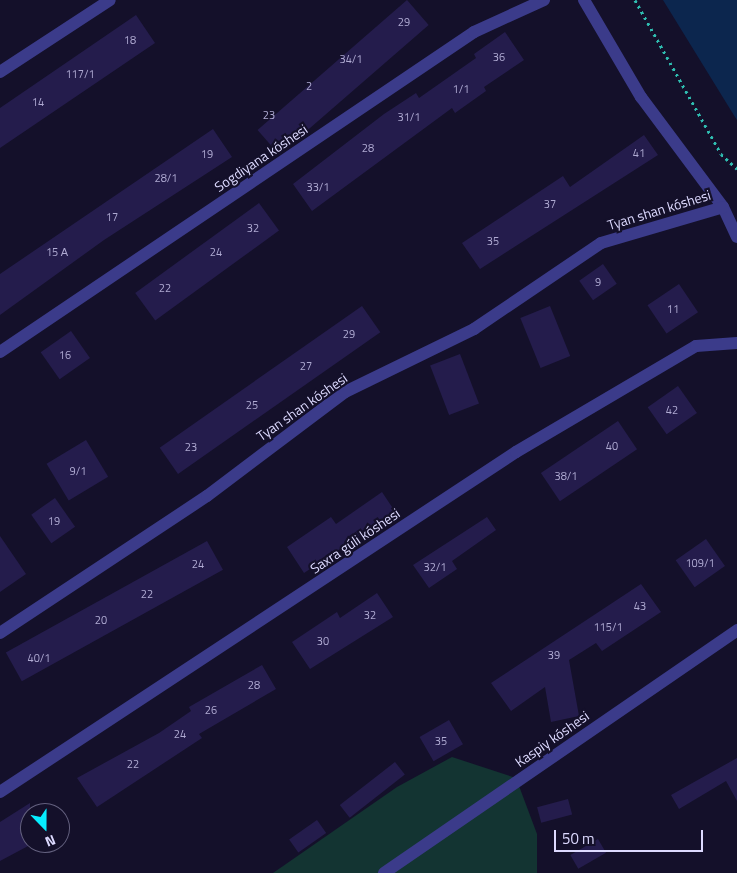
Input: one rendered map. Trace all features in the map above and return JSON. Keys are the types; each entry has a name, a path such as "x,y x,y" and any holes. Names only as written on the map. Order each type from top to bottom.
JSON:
{"street":[{"path":"0,72 110,0"},
{"name":"Sogdiyana kóshesi","path":"0,352 474,32 544,0"},
{"path":"584,0 641,97 723,207 737,237"},
{"name":"Tyan shan kóshesi","path":"0,633 208,496 345,392 474,329 601,243 723,207"},
{"name":"Saxra gúli kóshesi","path":"0,792 516,452 696,346 737,343"},
{"name":"Kaspiy kóshesi","path":"384,873 737,630"}],"path":[{"path":"635,0 721,154 737,170"}],"green space":[{"path":"452,757 516,778 537,834 537,873 273,873 397,787"}],"water":[{"path":"663,0 737,0 737,120 735,117"}],"building":[{"path":"407,0 429,25 279,155 258,130"},
{"path":"136,15 155,43 0,148 0,108"},
{"path":"505,32 524,60 484,87 486,91 455,113 452,108 312,211 293,184 384,114 416,93 419,98 476,58 474,54"},
{"path":"213,129 232,157 104,240 0,315 0,274"},
{"path":"644,135 658,155 480,269 462,243 563,176 570,187"},
{"path":"259,203 279,231 155,320 135,293"},
{"path":"603,264 617,284 593,300 579,281"},
{"path":"679,284 698,312 667,333 647,305"},
{"path":"362,306 380,332 178,474 160,448"},
{"path":"550,306 570,356 541,368 520,318"},
{"path":"71,331 90,358 60,379 41,352"},
{"path":"460,354 479,403 449,415 430,365"},
{"path":"678,386 697,413 667,434 648,407"},
{"path":"618,421 637,449 560,501 541,473"},
{"path":"86,440 108,477 69,501 47,464"},
{"path":"382,492 398,516 370,535 367,531 304,573 287,547 331,517 336,524"},
{"path":"55,498 75,527 51,543 31,515"},
{"path":"487,517 496,530 452,561 457,569 429,588 413,565"},
{"path":"0,536 26,574 0,592"},
{"path":"706,539 725,566 695,587 676,560"},
{"path":"207,541 223,570 22,681 6,653"},
{"path":"641,584 661,612 602,651 596,643 569,660 579,716 551,722 545,687 511,711 491,683"},
{"path":"377,593 393,617 310,669 292,642 337,612 340,618"},
{"path":"262,665 276,689 199,734 202,738 97,807 77,778 159,733 191,711 189,707"},
{"path":"449,720 463,744 434,761 420,737"},
{"path":"737,758 737,801 726,781 679,809 671,795"},
{"path":"395,762 405,775 350,818 340,805"},
{"path":"568,799 572,814 541,823 537,807"},
{"path":"20,809 20,850 0,861 0,822"},
{"path":"317,820 326,833 298,853 289,840"},
{"path":"598,839 606,853 578,869 570,855"}]}
